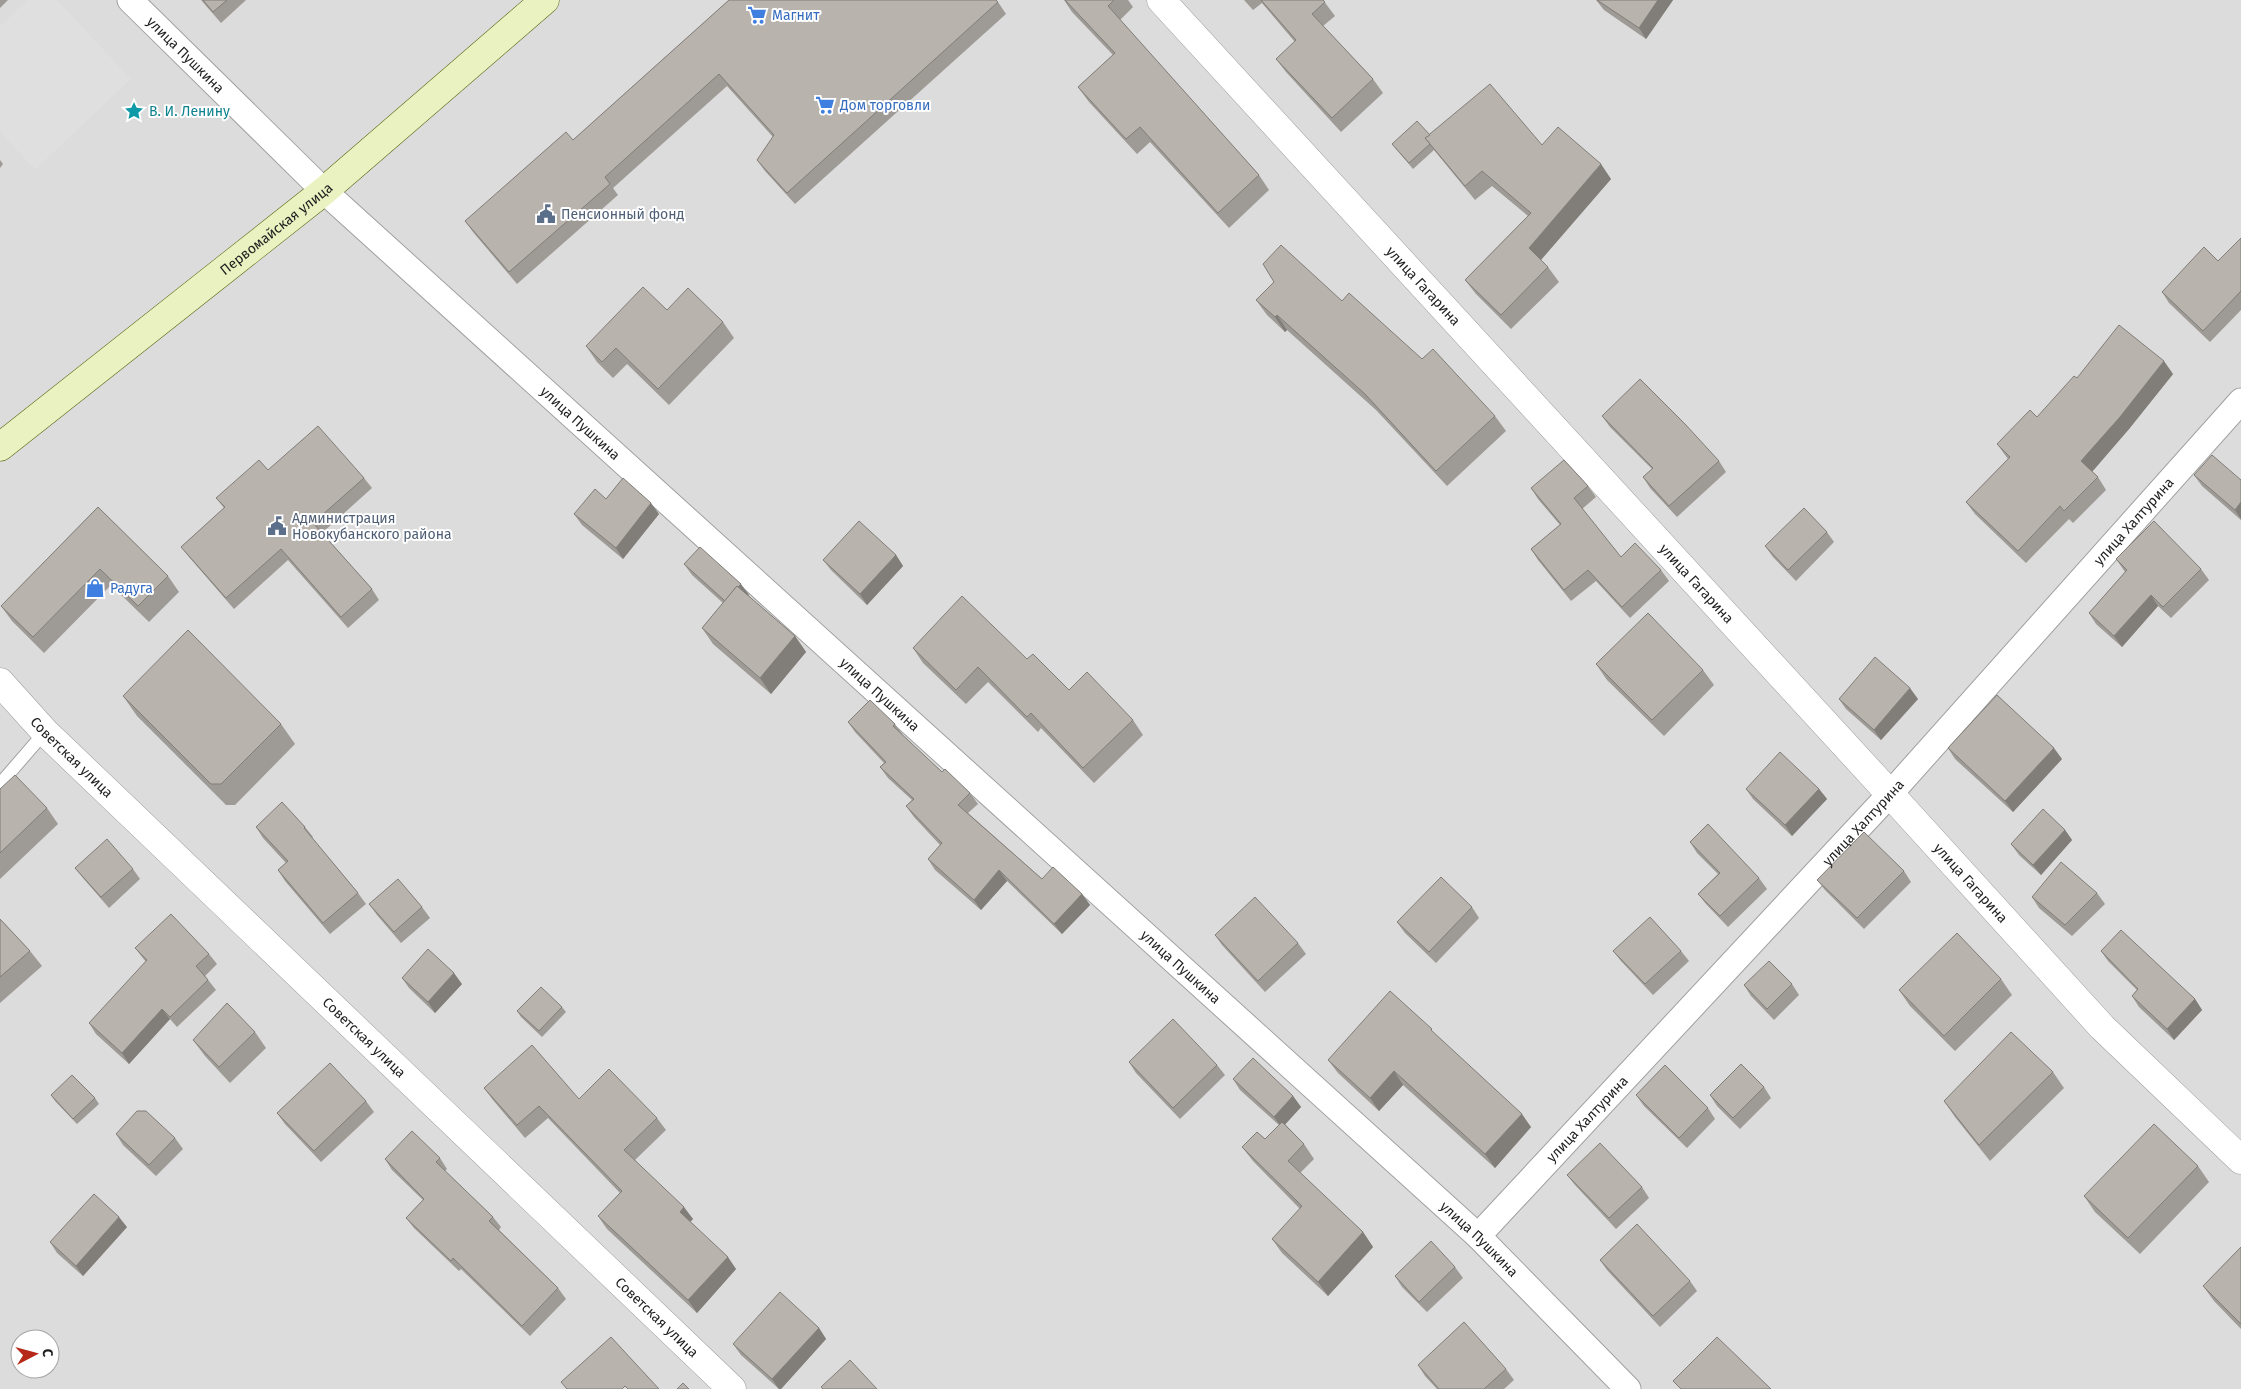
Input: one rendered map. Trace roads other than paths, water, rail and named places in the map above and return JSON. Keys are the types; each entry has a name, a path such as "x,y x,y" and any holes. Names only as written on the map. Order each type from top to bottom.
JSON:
{"main road":[{"name":"Первомайская улица","path":"0,447 324,191 545,0"}],"street":[{"name":"улица Пушкина","path":"130,0 324,191 1478,1236 1628,1389"},
{"name":"улица Гагарина","path":"1161,0 2102,1027 2241,1160"},
{"name":"улица Халтурина","path":"1478,1236 1890,794 2241,401"},
{"name":"Советская улица","path":"0,682 46,732 732,1389"}],"lane":[{"path":"0,784 46,732"}],"place":[{"name":"Магнит","path":"757,15"},
{"name":"Дом торговли","path":"825,105"},
{"name":"В. И. Ленину","path":"134,111"},
{"name":"Пенсионный фонд","path":"546,214"},
{"name":"Администрация Новокубанского района","path":"277,526"},
{"name":"Радуга","path":"95,588"}]}
